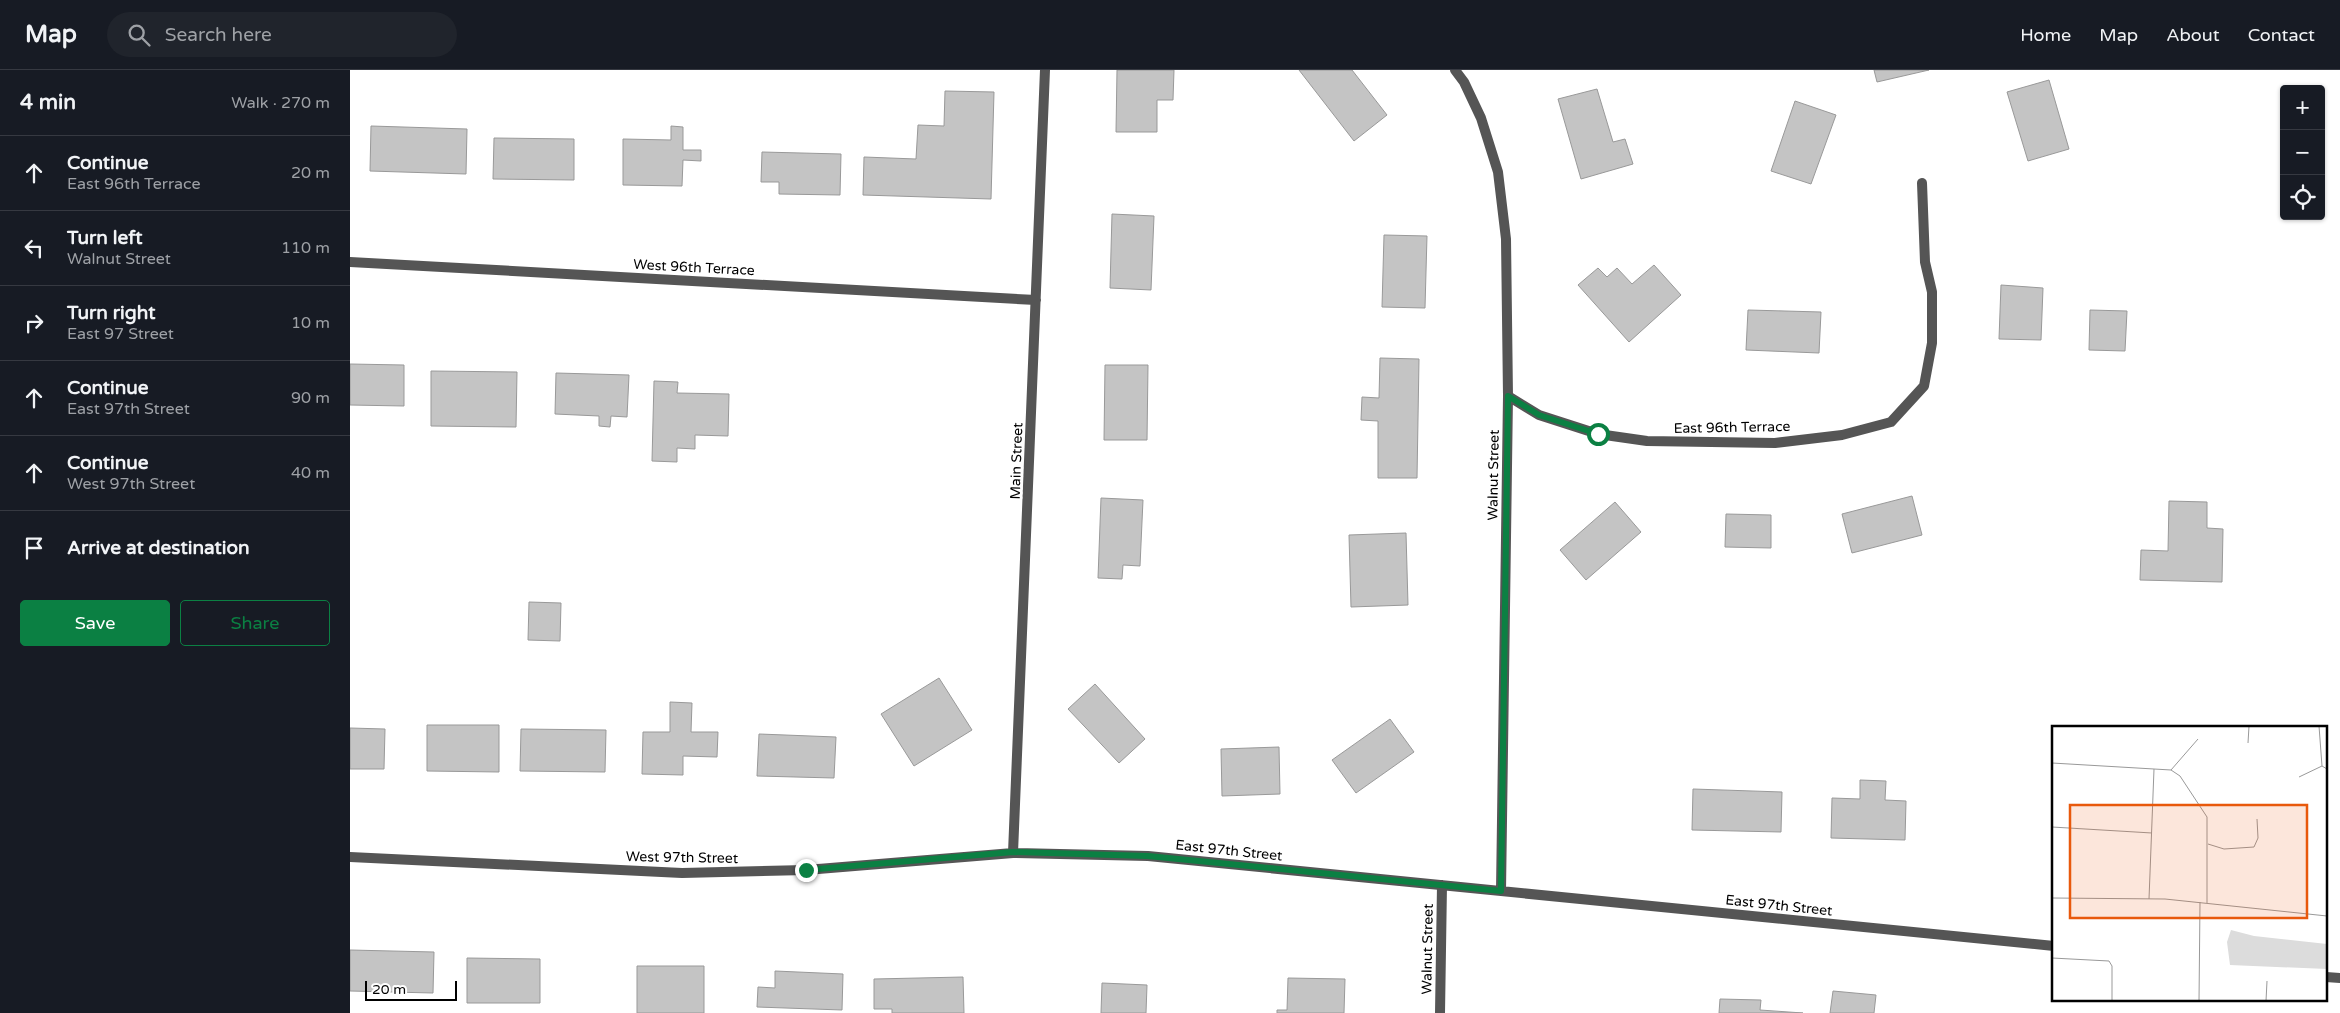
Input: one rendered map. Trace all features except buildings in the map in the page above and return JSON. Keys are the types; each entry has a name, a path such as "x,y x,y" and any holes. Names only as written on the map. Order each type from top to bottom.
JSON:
{"street":[{"name":"Main Street","path":"1013,852 1045,70"},
{"name":"Walnut Street","path":"1455,70 1464,82 1481,118 1498,172 1506,239 1508,396 1501,891"},
{"name":"East 96th Terrace","path":"1508,396 1539,415 1598,434 1647,441 1775,443 1842,435 1891,422 1924,386 1932,343 1932,292 1925,262 1922,183"},
{"name":"West 96th Terrace","path":"350,262 1036,300"},
{"name":"West 97th Street","path":"350,857 682,872 806,870 1013,852"},
{"name":"East 97th Street","path":"1013,852 1148,856 2052,946"},
{"name":"Walnut Street","path":"1440,1013 1442,885"}],"route":[{"path":"806,870 1013,852 1148,856 1501,891 1508,396 1539,415 1598,434"}]}
